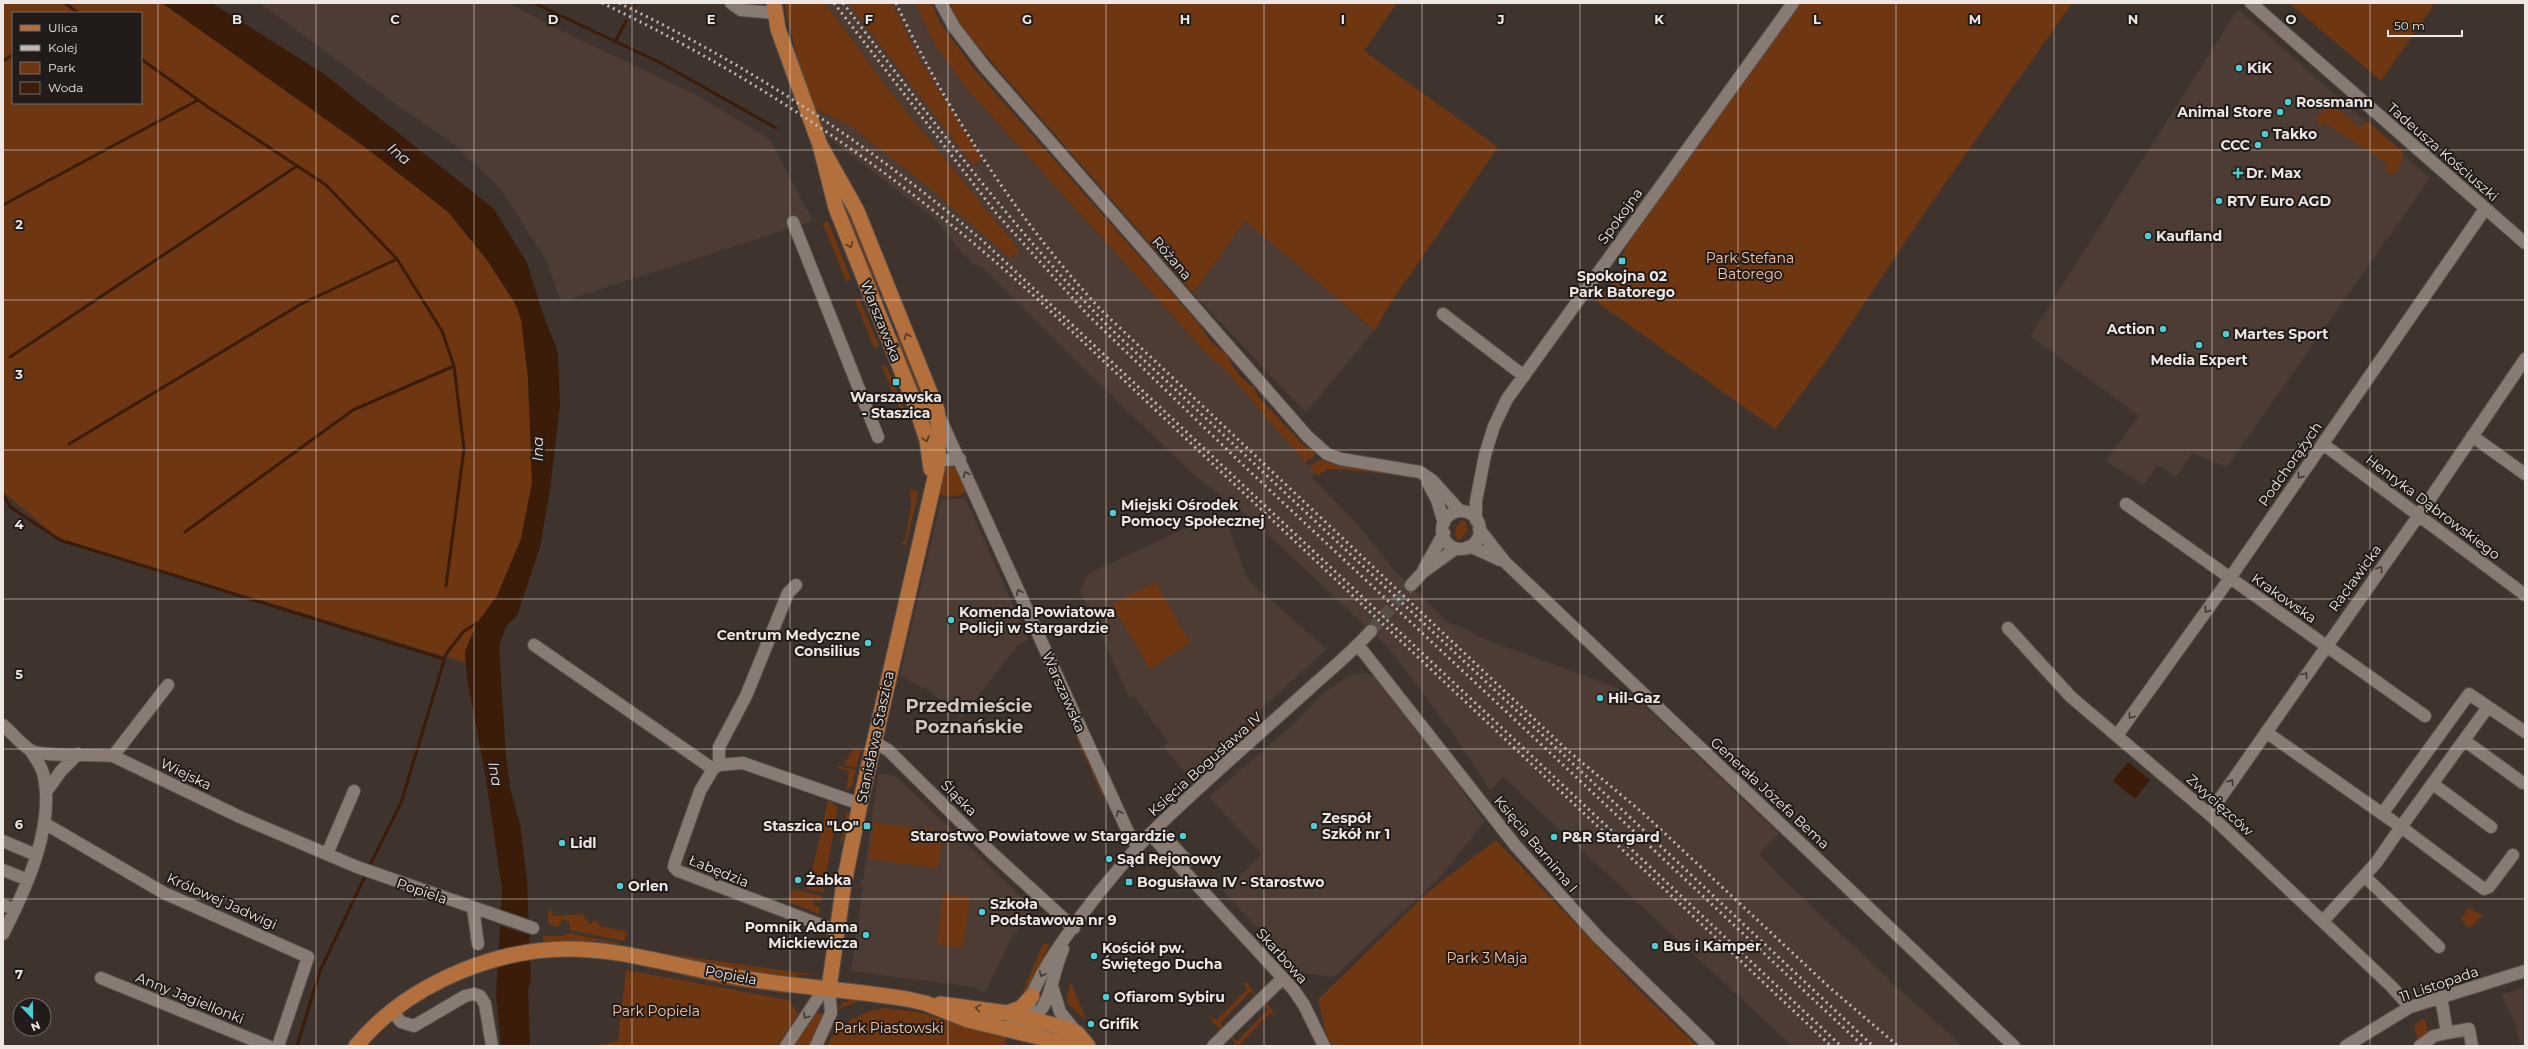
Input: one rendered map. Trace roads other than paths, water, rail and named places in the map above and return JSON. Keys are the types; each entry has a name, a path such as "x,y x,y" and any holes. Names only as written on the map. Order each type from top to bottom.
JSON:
{"main road":[{"name":"Warszawska","path":"775,8 785,51 820,145 836,208 914,402 924,415 932,412 935,407 856,211 820,145"},
{"path":"836,208 849,206 856,211"},
{"name":"Stanisława Staszica","path":"914,402 935,461"},
{"name":"Stanisława Staszica","path":"829,988 837,931 860,804 932,488 935,461 935,407"},
{"name":"Popiela","path":"356,1046 393,1012 438,982 478,966 538,952 590,949 664,960 742,978 868,992 925,1003 976,1007 1062,1027 1077,1040"},
{"path":"1007,1013 1021,1008 1032,996"},
{"name":"Popiela","path":"925,1003 968,1020 1029,1035 1046,1038 1077,1040"},
{"path":"1077,1040 1088,1046"}],"street":[{"path":"731,3 741,10 775,8"},
{"name":"Różana","path":"941,3 954,27 984,66 1307,436 1327,454 1341,459 1420,472 1432,480 1460,510"},
{"name":"Spokojna","path":"1477,525 1476,501 1485,455 1494,426 1507,399 1794,3"},
{"name":"Tadeusza Kościuszki","path":"2251,3 2485,209 2523,238"},
{"name":"Podchorążych","path":"2118,734 2230,578 2485,209"},
{"path":"793,222 878,437"},
{"path":"1443,314 1524,376"},
{"name":"Racławicka","path":"2208,814 2326,645 2419,516 2525,359"},
{"name":"Warszawska","path":"935,407 960,459 1128,832 1138,847"},
{"path":"2472,436 2525,474"},
{"name":"Henryka Dąbrowskiego","path":"2323,444 2525,595"},
{"name":"Spokojna","path":"1460,510 1466,504 1475,475 1485,455"},
{"path":"935,461 960,459"},
{"path":"1420,472 1434,493 1447,543 1455,549"},
{"name":"Krakowska","path":"2126,504 2425,716"},
{"path":"1411,585 1422,573 1455,549 1468,547 1475,540 1477,525 1468,512 1460,510 1450,514 1422,573"},
{"name":"Generała Józefa Bema","path":"1477,525 1504,562 2014,1046"},
{"name":"Generała Józefa Bema","path":"1468,547 1474,548 1504,562"},
{"name":"Łabędzia","path":"796,585 788,593 746,696 719,748 716,767 700,790 674,867 678,871 837,931"},
{"name":"Zwycięzców","path":"2008,628 2071,697 2118,734 2208,814 2322,921 2410,1007"},
{"name":"Księcia Bogusława IV","path":"1030,1020 1029,1008 1032,996 1047,964 1138,847 1358,645 1371,631"},
{"path":"534,645 716,767 743,763 860,804"},
{"name":"Księcia Barnima I","path":"1358,645 1515,845 1598,937 1709,1046"},
{"path":"112,756 168,685"},
{"path":"2382,814 2469,694 2525,732"},
{"path":"2322,921 2364,876 2465,741 2488,707"},
{"path":"3,725 31,751 43,771 46,792 44,823 36,855 28,880 3,934"},
{"path":"2266,732 2382,814 2484,889 2490,888 2513,855"},
{"path":"2465,741 2523,783"},
{"name":"Śląska","path":"874,742 888,750 992,853 1073,929"},
{"name":"Wiejska","path":"31,751 48,755 97,753 112,756 240,817 357,867"},
{"path":"46,792 60,771 78,754"},
{"path":"2433,784 2491,827"},
{"path":"327,854 354,792"},
{"name":"Królowej Jadwigi","path":"44,823 164,893 308,956 278,1046"},
{"name":"Skarbowa","path":"1154,831 1304,1005 1324,1046"},
{"path":"3,841 36,855"},
{"name":"Popiela","path":"357,867 533,928"},
{"path":"3,870 28,880"},
{"path":"2364,876 2439,947"},
{"path":"3,905 15,910"},
{"path":"473,908 478,944"},
{"name":"Księcia Bogusława IV","path":"1030,1020 1042,1011 1052,985 1062,951 1073,929"},
{"name":"11 Listopada","path":"2354,1044 2410,1007 2525,971"},
{"name":"Anny Jagiellonki","path":"101,978 268,1046"},
{"path":"1213,1046 1282,978"},
{"path":"1052,985 1060,1012 1077,1040"},
{"path":"786,1046 820,995 829,988"},
{"path":"816,1046 830,1013 829,988"},
{"path":"393,1012 401,1022 414,1026 465,996 474,994 480,996 485,1004 492,1046"},
{"path":"2441,997 2447,1033"},
{"path":"999,1027 1014,1026 1030,1020 1036,1032 1046,1038"},
{"path":"2420,1046 2434,1036 2469,1029 2472,1046"}],"water":[{"name":"Ina","path":"162,3 212,3 324,74 494,209 527,263 542,311 558,353 560,405 550,490 540,547 517,616 507,625 499,646 506,756 510,788 520,824 527,880 531,982 528,989 530,1046 501,1046 496,996 502,890 486,779 467,678 465,651 477,623 497,596 521,539 532,483 528,377 521,319 516,305 487,260 448,212 366,148"},
{"path":"2128,762 2150,780 2135,799 2113,781"}],"waterway":[{"path":"65,3 77,12"},
{"path":"534,3 661,63 776,128"},
{"path":"616,40 626,21"},
{"path":"3,61 12,56"},
{"path":"142,60 208,107 326,185 397,259 442,331 454,366 464,449 446,586"},
{"path":"3,205 198,100"},
{"path":"10,357 297,166"},
{"path":"69,444 301,304 397,259"},
{"path":"185,532 353,410 454,366"},
{"path":"3,494 10,507 60,540 444,659"},
{"path":"368,869 401,803 446,654 463,632 477,623"},
{"path":"297,1046 320,971 366,874"}],"tunnel":[{"path":"1371,631 1411,585"}],"railway":[{"path":"602,3 663,33 722,66 779,101 889,176 994,260 1044,305 1831,1046"},
{"path":"619,3 668,27 716,54 809,110 899,173 984,242 1841,1046"},
{"path":"834,3 996,213 1087,314 1243,465 1863,1046"},
{"path":"843,3 939,129 1005,211 1039,251 1111,329 1873,1046"},
{"path":"896,3 938,85 987,165 1042,241 1102,311 1567,750 1643,813 1829,987 1898,1046"}],"place":[{"name":"KiK","path":"2239,68"},
{"name":"Rossmann","path":"2288,102"},
{"name":"Animal Store","path":"2280,112"},
{"name":"Takko","path":"2265,134"},
{"name":"CCC","path":"2258,145"},
{"name":"Dr. Max","path":"2238,173"},
{"name":"RTV Euro AGD","path":"2219,201"},
{"name":"Kaufland","path":"2148,236"},
{"name":"Spokojna 02 Park Batorego","path":"1622,261"},
{"name":"Action","path":"2163,329"},
{"name":"Martes Sport","path":"2226,334"},
{"name":"Media Expert","path":"2199,345"},
{"name":"Warszawska - Staszica","path":"896,382"},
{"name":"Miejski Ośrodek Pomocy Społecznej","path":"1113,513"},
{"name":"Komenda Powiatowa Policji w Stargardzie","path":"951,620"},
{"name":"Centrum Medyczne Consilius","path":"868,643"},
{"name":"Hil-Gaz","path":"1600,698"},
{"name":"Staszica \"LO\"","path":"867,826"},
{"name":"Zespół Szkół nr 1","path":"1314,826"},
{"name":"Starostwo Powiatowe w Stargardzie","path":"1183,836"},
{"name":"P&R Stargard","path":"1554,837"},
{"name":"Lidl","path":"562,843"},
{"name":"Sąd Rejonowy","path":"1109,859"},
{"name":"Żabka","path":"798,880"},
{"name":"Bogusława IV - Starostwo","path":"1129,882"},
{"name":"Orlen","path":"620,886"},
{"name":"Szkoła Podstawowa nr 9","path":"982,912"},
{"name":"Pomnik Adama Mickiewicza","path":"866,935"},
{"name":"Bus i Kamper","path":"1655,946"},
{"name":"Kościół pw. Świętego Ducha","path":"1094,956"},
{"name":"Ofiarom Sybiru","path":"1106,997"},
{"name":"Grifik","path":"1091,1024"}],"district":[{"name":"Przedmieście Poznańskie","path":"969,716"}],"park label":[{"name":"Park Stefana Batorego","path":"1750,266"},
{"name":"Park 3 Maja","path":"1487,958"},
{"name":"Park Popiela","path":"656,1011"},
{"name":"Park Piastowski","path":"889,1028"}]}
